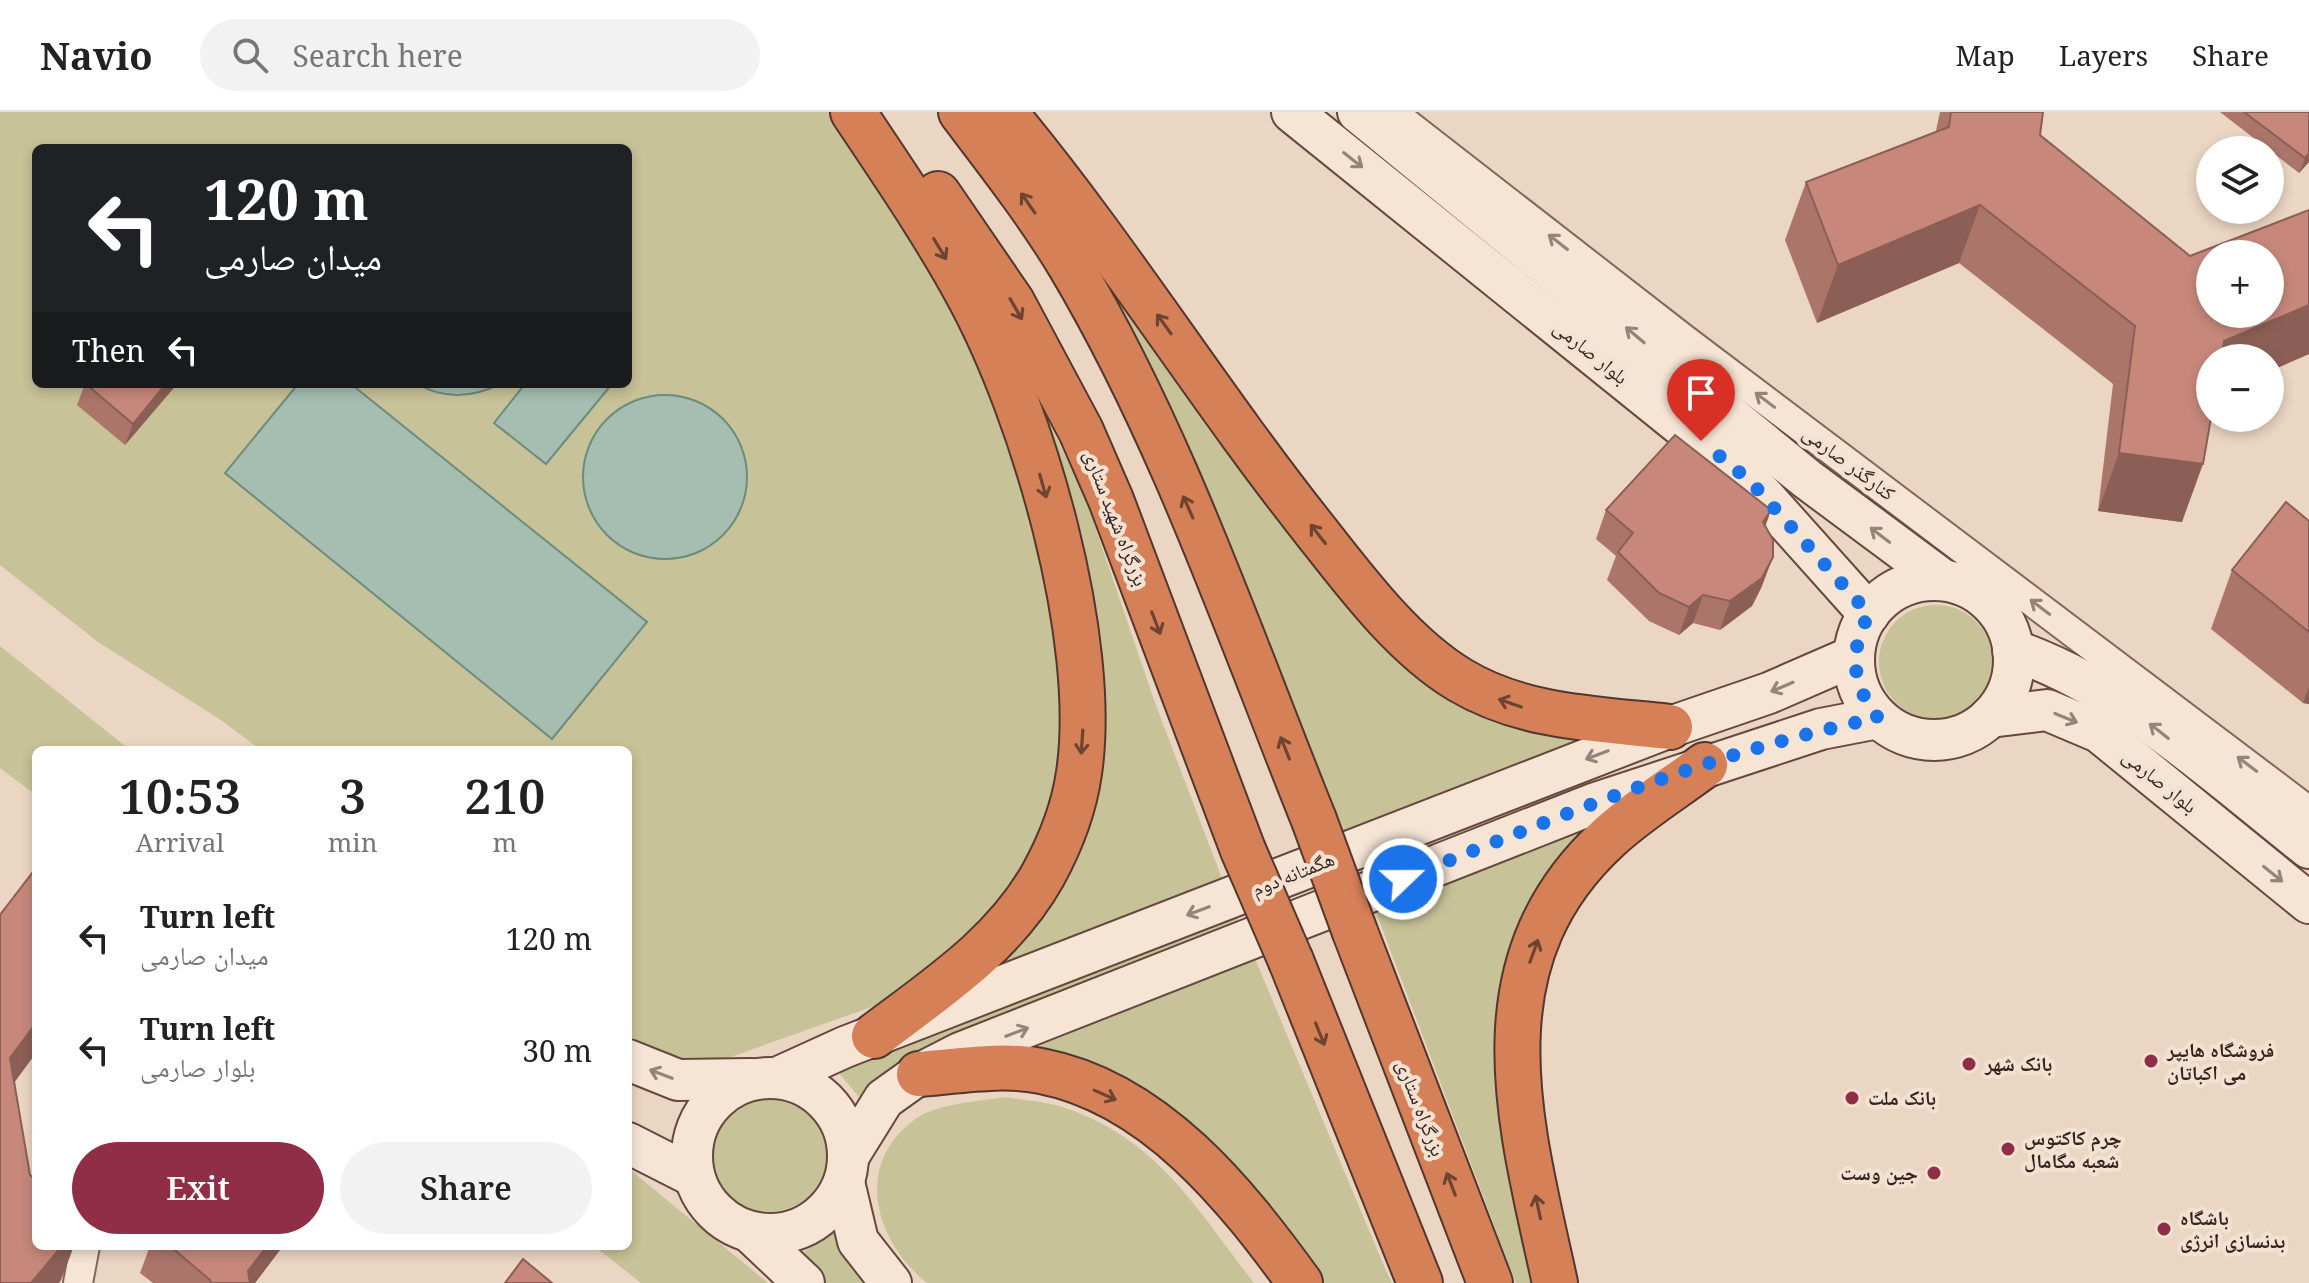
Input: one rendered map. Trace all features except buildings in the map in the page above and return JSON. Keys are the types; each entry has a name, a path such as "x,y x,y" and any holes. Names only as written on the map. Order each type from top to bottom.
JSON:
{"highway":[{"path":"853,112 970,297 1025,425 1057,534 1079,665 1083,725 1079,774 1072,803 1064,831 1042,877 1015,916 978,957 874,1036"},
{"name":"بزرگراه شهید ستاری","path":"870,112 946,203 1004,290 1081,431 1243,850 1291,961 1420,1283"},
{"name":"بزرگراه ستاری","path":"961,112 1070,265 1125,365 1195,523 1314,820 1490,1283"},
{"path":"1004,112 1049,166 1264,466 1398,629 1458,680 1510,705 1568,716 1670,727"},
{"path":"1555,1283 1527,1158 1515,1074 1516,1025 1525,978 1543,928 1569,882 1608,838 1705,765"},
{"path":"919,1074 992,1069 1040,1071 1125,1104 1191,1153 1300,1283"}],"main road":[{"name":"بلوار صارمی","path":"1358,112 1807,479 1943,580"},
{"name":"بلوار صارمی","path":"1312,118 1750,481 1869,614"},
{"path":"1943,580 1990,586 2013,650 2011,682 1990,717 1955,738 1935,741 1895,731 1878,718 1864,700 1856,678 1854,656 1858,634 1869,614 1880,601 1909,584 1943,580"},
{"name":"بلوار صارمی","path":"2013,650 2041,659 2125,704 2309,848"},
{"name":"هگمتانه دوم","path":"765,1078 1670,727 1769,693 1854,656"},
{"name":"بلوار صارمی","path":"1990,717 2047,710 2099,732 2309,903"},
{"path":"750,1232 771,1234 794,1230 815,1220 832,1203 884,1099 919,1074 960,1053 1593,804 1821,729 1878,718"},
{"path":"632,1062 678,1080 765,1078 801,1083 821,1095 836,1113 846,1134 846,1170 858,1241 891,1283"},
{"path":"765,1078 728,1089 709,1105 697,1127 691,1151 693,1176 701,1195 714,1212 750,1232 804,1283"},
{"path":"632,1145 693,1176"}],"street":[{"name":"کنارگذر صارمی","path":"1392,112 1684,339 1990,586 2309,811"},
{"path":"78,1283 84,1250"}],"shaded area":[{"path":"0,112 834,112 957,297 1036,505 1070,726 1035,871 921,985 874,1006 711,1064 679,1068 632,1046 632,746 256,746 221,720 98,642 0,565"},
{"path":"1083,250 1392,647 1606,731 1346,837 1218,527"},
{"path":"1026,373 1086,500 1154,700 1224,884 932,998 1083,815"},
{"path":"295,388 356,388 647,622 552,739 225,473"},
{"path":"426,388 490,388 459,395"},
{"path":"522,388 609,388 546,464 494,423"},
{"path":"665,395 696,402 723,419 740,446 747,477 740,508 723,535 696,552 665,559 634,552 607,535 590,508 583,477 590,446 607,419 634,402"},
{"path":"1936,605 1958,610 1976,622 1988,640 1993,662 1988,684 1976,702 1958,714 1936,719 1914,714 1896,702 1884,684 1879,662 1884,640 1896,622 1914,610"},
{"path":"0,646 125,746 32,746 32,792 0,768"},
{"path":"1626,805 1538,902 1540,1283 1516,1283 1374,907"},
{"path":"1235,912 1241,926 862,1101 840,1074 844,1066"},
{"path":"1253,954 1392,1283 1322,1283 1275,1218 1000,1054"},
{"path":"768,1090 792,1094 811,1108 825,1127 829,1151 825,1175 811,1194 792,1208 768,1212 744,1208 725,1194 711,1175 707,1151 711,1127 725,1108 744,1094"},
{"path":"1004,1097 1059,1106 1093,1119 1148,1155 1192,1202 1254,1283 927,1283 894,1246 884,1225 878,1203 878,1181 883,1159 895,1138 923,1114"},
{"path":"632,1171 768,1283 641,1283 599,1250 632,1250"},
{"path":"834,1231 845,1254 870,1283 826,1283 794,1259"}],"place":[{"name":"فروشگاه هایپر می اکباتان","path":"2151,1061"},
{"name":"بانک شهر","path":"1969,1064"},
{"name":"بانک ملت","path":"1852,1098"},
{"name":"چرم کاکتوس شعبه مگامال","path":"2008,1149"},
{"name":"جین وست","path":"1934,1173"},
{"name":"باشگاه بدنسازی انرژی","path":"2164,1229"}],"route":[{"path":"1403,879 1593,804 1705,765 1821,729 1878,718 1864,700 1856,678 1854,656 1858,634 1869,614 1750,481 1701,441"}]}
